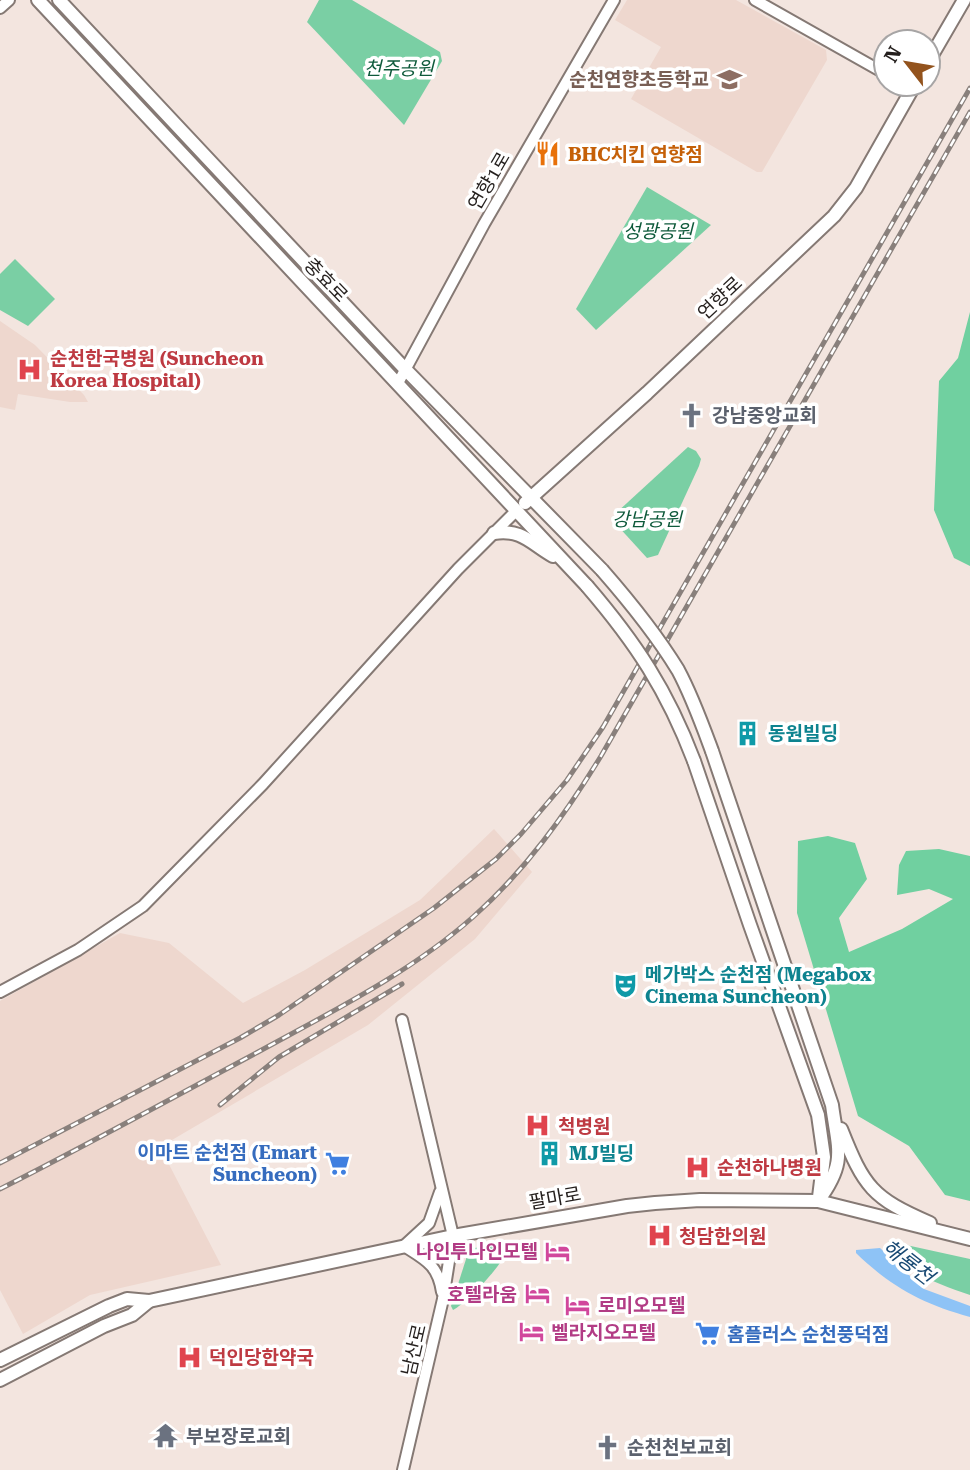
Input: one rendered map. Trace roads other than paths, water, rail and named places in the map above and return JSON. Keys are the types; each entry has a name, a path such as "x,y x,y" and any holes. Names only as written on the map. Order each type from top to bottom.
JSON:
{"main road":[{"name":"충효로","path":"38,0 587,586 635,645 660,683 678,718 694,761 818,1115 824,1157 818,1201"},
{"name":"충효로","path":"59,0 405,369 601,570 632,604 659,640 679,673 712,751 832,1105"},
{"path":"942,38 964,0"},
{"name":"연향로","path":"517,510 647,393 834,216 856,188 904,98"},
{"path":"494,533 508,531 519,534 563,560"},
{"path":"818,1201 837,1170 840,1153 832,1105"},
{"path":"832,1105 858,1169 875,1192 892,1205 965,1237"},
{"name":"팔마로","path":"0,1360 127,1299 149,1301 453,1236 627,1206 700,1200 818,1201 965,1237"},
{"name":"팔마로","path":"0,1380 104,1326 132,1315 149,1301"}],"street":[{"path":"0,8 9,0"},
{"name":"연향1로","path":"398,383 484,224 614,0"},
{"path":"755,0 872,66"},
{"path":"0,992 78,950 143,906 263,784 458,569 517,510"},
{"path":"402,1020 453,1236"},
{"path":"441,1188 429,1223 404,1246 432,1266 440,1281 443,1299"},
{"name":"남산로","path":"402,1470 443,1299 453,1236"}],"water":[{"path":"880,1248 924,1289 970,1306 970,1317 908,1293 882,1276 856,1253 856,1250"}],"railway":[{"path":"0,1163 279,1015 434,908 496,859 521,834 567,780 603,727 970,88"},
{"path":"0,1189 314,1022 397,974 449,937 510,881 558,821 601,756 970,112"},
{"path":"220,1105 279,1057 402,984"}],"place":[{"name":"순천연향초등학교","path":"729,79"},
{"name":"BHC치킨 연향점","path":"548,154"},
{"name":"순천한국병원 (Suncheon Korea Hospital)","path":"30,369"},
{"name":"강남중앙교회","path":"692,415"},
{"name":"동원빌딩","path":"748,733"},
{"name":"메가박스 순천점 (Megabox Cinema Suncheon)","path":"625,985"},
{"name":"척병원","path":"538,1126"},
{"name":"MJ빌딩","path":"549,1153"},
{"name":"이마트 순천점 (Emart Suncheon)","path":"337,1163"},
{"name":"순천하나병원","path":"697,1167"},
{"name":"청담한의원","path":"659,1236"},
{"name":"나인투나인모텔","path":"558,1251"},
{"name":"호텔라움","path":"537,1294"},
{"name":"로미오모텔","path":"578,1305"},
{"name":"벨라지오모텔","path":"531,1332"},
{"name":"홈플러스 순천풍덕점","path":"707,1334"},
{"name":"덕인당한약국","path":"189,1357"},
{"name":"부보장로교회","path":"166,1436"},
{"name":"순천천보교회","path":"607,1447"}],"park label":[{"name":"천주공원","path":"399,68"},
{"name":"성광공원","path":"658,231"},
{"name":"강남공원","path":"647,519"}],"water label":[{"name":"해룡천","path":"908,1262"}]}
